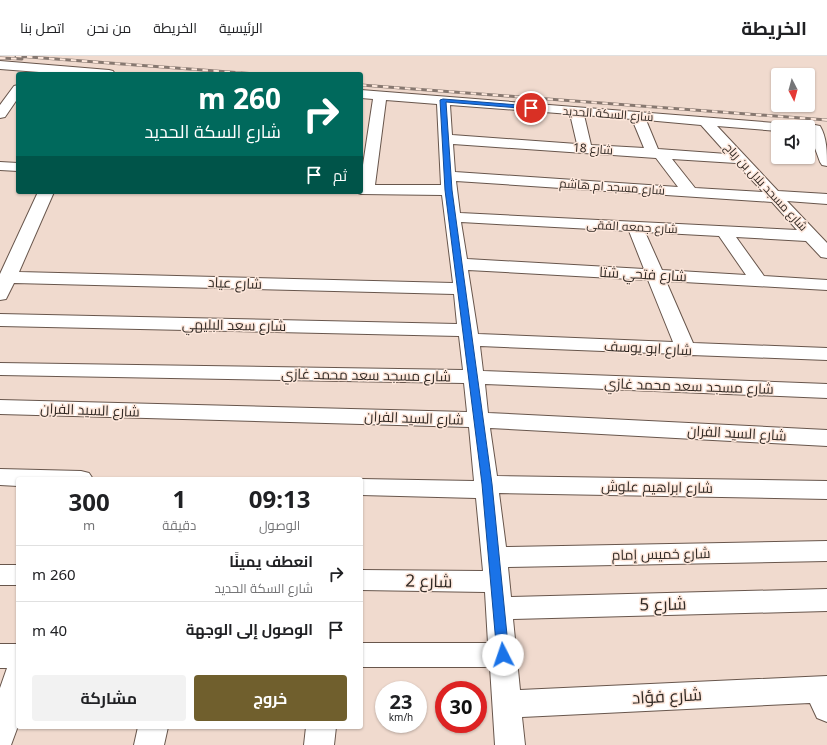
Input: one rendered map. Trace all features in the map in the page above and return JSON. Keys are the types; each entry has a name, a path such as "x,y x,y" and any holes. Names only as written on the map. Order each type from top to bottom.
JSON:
{"street":[{"path":"0,65 31,71 55,72"},
{"path":"0,114 16,91"},
{"name":"شارع السكة الحديد","path":"363,94 771,126"},
{"path":"364,189 380,96"},
{"path":"443,100 448,183 469,335 498,582 510,745"},
{"path":"576,111 585,149"},
{"path":"637,116 657,154 691,192"},
{"name":"شارع مسجد بلال بن رباح","path":"705,121 775,196 815,233 827,253"},
{"path":"817,130 827,162"},
{"name":"شارع 18","path":"445,139 741,159"},
{"path":"0,166 16,166"},
{"name":"شارع مسجد ام هاشم","path":"364,189 448,183 691,192 827,199"},
{"path":"0,295 45,194"},
{"name":"شارع جمعه الفقى","path":"452,217 724,232 815,233"},
{"path":"635,227 686,350"},
{"path":"724,232 759,281"},
{"name":"شارع فتحي شتا","path":"458,264 827,285"},
{"name":"شارع عياد","path":"7,277 463,289"},
{"name":"شارع سعد البليهي","path":"0,320 469,335"},
{"name":"شارع ابو يوسف","path":"469,335 686,350 827,354"},
{"name":"شارع مسجد سعد محمد غازي","path":"0,369 474,377 827,391"},
{"name":"شارع السيد الفران","path":"0,407 479,420 827,438"},
{"path":"0,477 16,477"},
{"name":"شارع ابراهيم علوش","path":"363,487 827,490"},
{"name":"شارع خميس إمام","path":"495,557 827,550"},
{"path":"0,575 16,575"},
{"name":"شارع 2","path":"363,580 498,582"},
{"name":"شارع 5","path":"500,608 827,600"},
{"path":"363,655 503,655"},
{"path":"0,656 16,656"},
{"path":"0,736 16,683"},
{"name":"شارع فؤاد","path":"507,704 824,695"},
{"path":"149,745 153,729"},
{"path":"320,729 320,745"}],"railway":[{"path":"16,56 229,72"},
{"path":"0,58 22,59"},
{"path":"363,85 827,120"}],"route":[{"path":"503,655 500,608 487,484 449,190 443,100 531,108"}]}
